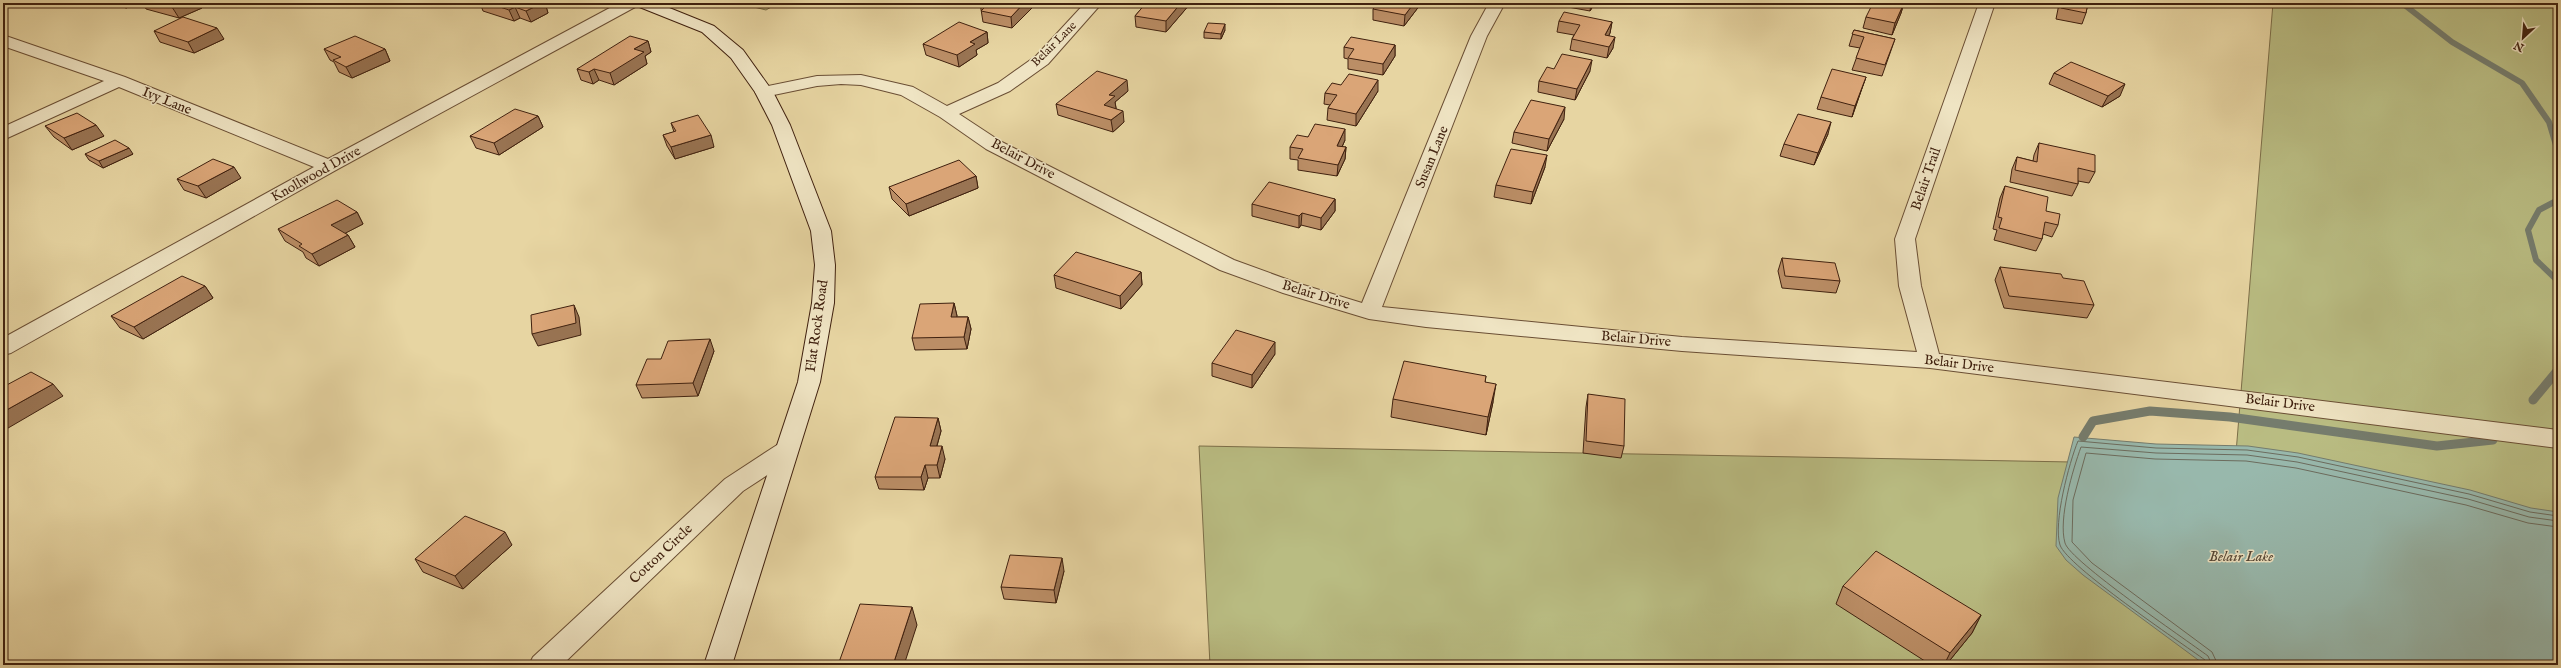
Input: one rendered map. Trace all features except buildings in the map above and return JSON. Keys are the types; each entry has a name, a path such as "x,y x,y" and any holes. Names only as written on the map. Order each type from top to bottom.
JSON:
{"street":[{"name":"Knollwood Drive","path":"3,348 329,166 632,3"},
{"name":"Flat Rock Road","path":"643,3 708,29 737,54 764,92 781,125 821,231 825,265 823,303 809,382 718,665"},
{"name":"Belair Lane","path":"946,113 1004,87 1042,60 1094,3"},
{"name":"Susan Lane","path":"1369,312 1479,36 1497,3"},
{"name":"Belair Trail","path":"1930,360 1910,286 1905,239 1987,3"},
{"name":"Ivy Lane","path":"3,40 119,81 329,166"},
{"name":"Belair Drive","path":"764,92 817,81 861,80 907,91 946,113 994,144 1227,265 1290,288 1369,312 1426,320 1682,344 1930,360 2558,439"},
{"path":"3,134 119,81"},
{"name":"Cotton Circle","path":"543,665 734,485 786,451"}],"green space":[{"path":"738,3 778,3 766,10"},
{"path":"2273,3 2558,3 2558,665 1210,665 1199,446 2235,465"}],"water":[{"name":"Belair Lake","path":"2074,437 2156,444 2248,446 2298,453 2470,490 2531,508 2558,512 2558,665 2205,665 2083,575 2066,560 2056,546 2058,498"}],"waterway":[{"path":"2402,3 2452,42 2522,83 2549,122 2558,152"},
{"path":"2558,200 2539,210 2528,230 2536,260 2558,281"},
{"path":"2533,400 2558,370"},
{"path":"2083,437 2093,421 2150,411 2230,417 2437,446 2493,440"}]}
